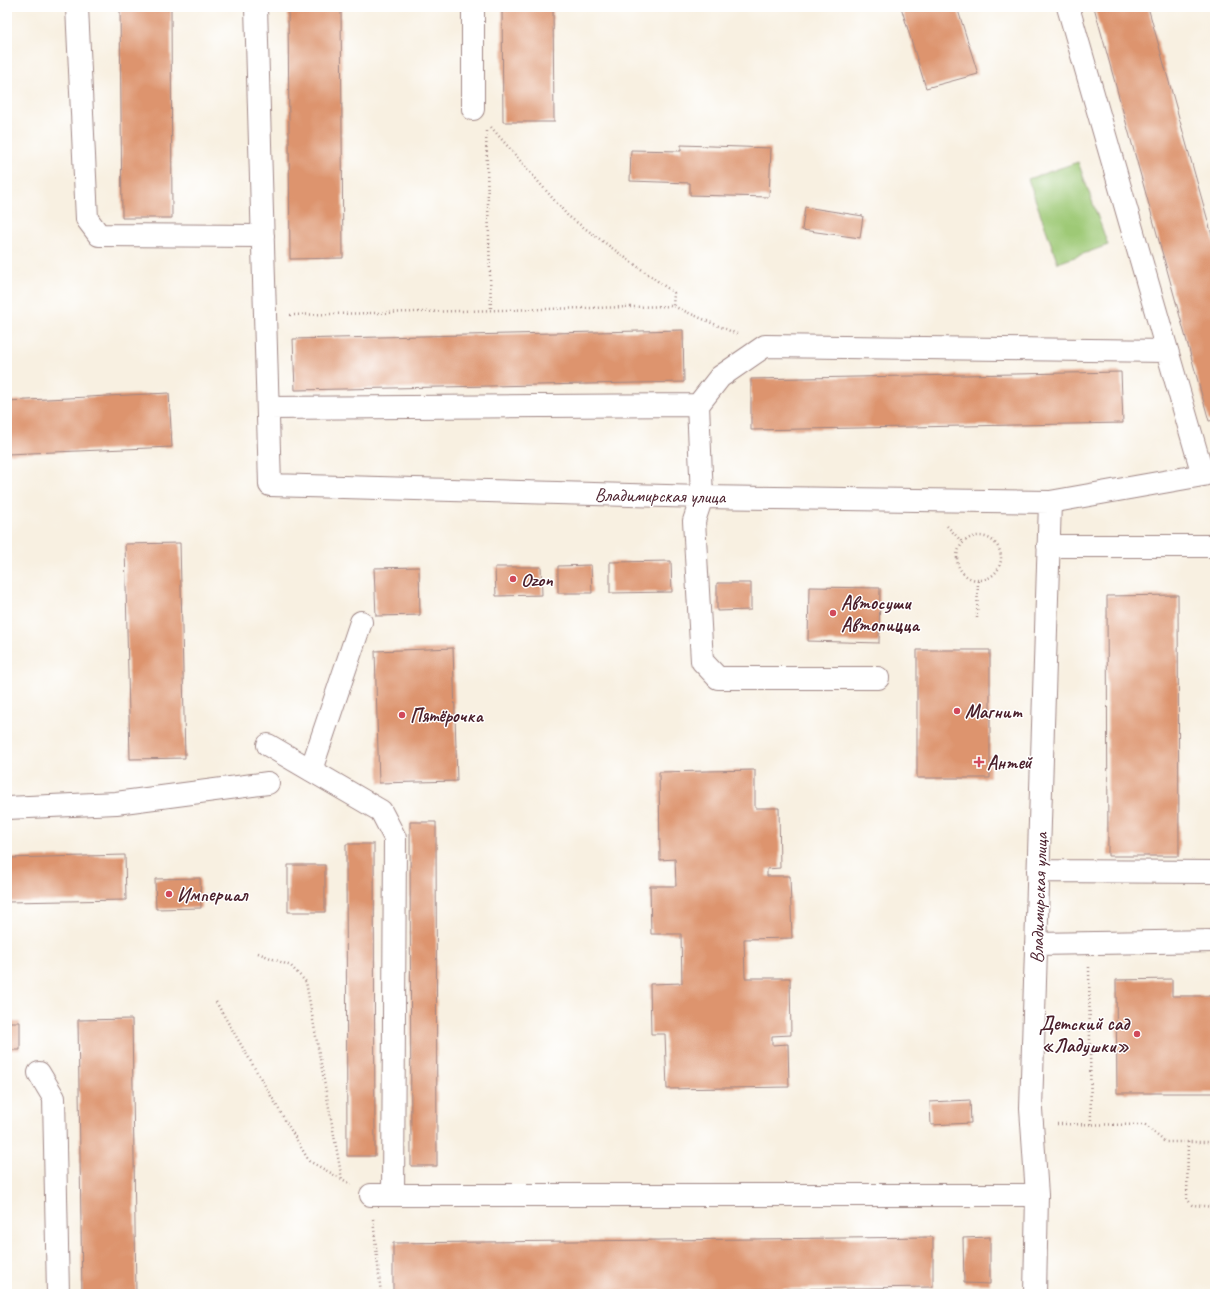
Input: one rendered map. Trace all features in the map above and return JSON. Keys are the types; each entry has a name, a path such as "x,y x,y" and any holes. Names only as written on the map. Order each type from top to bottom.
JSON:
{"street":[{"path":"77,7 86,219 99,235 263,236"},
{"path":"256,7 268,408 698,405"},
{"path":"473,7 479,115"},
{"path":"1068,7 1167,351 1209,473"},
{"path":"878,678 718,678 702,661 694,521 702,497 698,405 720,377 765,346 1167,351"},
{"name":"Владимирская улица","path":"268,408 270,485 702,497 1050,502 1209,473"},
{"name":"Владимирская улица","path":"1035,1294 1037,1195 1031,1109 1050,502"},
{"path":"1048,546 1215,546"},
{"path":"311,770 361,622"},
{"path":"268,745 381,811 395,838 393,1195"},
{"path":"7,808 116,803 268,783"},
{"path":"1038,871 1215,872"},
{"path":"1036,944 1215,941"},
{"path":"39,1073 54,1098 58,1294"},
{"path":"371,1195 1037,1195"}],"path":[{"path":"479,115 568,216 674,293 673,306"},
{"path":"479,115 491,310"},
{"path":"265,315 673,306 765,346"},
{"path":"944,523 963,543"},
{"path":"980,535 989,538 997,544 1001,553 1001,562 998,570 993,576 978,580 970,578 964,574 958,561 958,552 963,543 970,538 980,535"},
{"path":"977,618 978,580"},
{"path":"1089,943 1091,1124"},
{"path":"258,953 291,966 306,982 342,1179"},
{"path":"216,1002 309,1161 371,1195 381,1294"},
{"path":"1057,1124 1145,1126 1165,1142 1215,1142"},
{"path":"1188,1142 1187,1199 1192,1205 1215,1207"}],"green space":[{"path":"1078,162 1108,245 1058,263 1028,179"}],"building":[{"path":"120,7 171,7 172,218 122,218"},
{"path":"288,7 341,7 343,258 290,259"},
{"path":"502,7 553,7 554,122 503,122"},
{"path":"901,7 957,7 978,74 926,88"},
{"path":"1094,7 1148,7 1215,246 1215,420 1209,421"},
{"path":"681,145 771,148 769,197 690,195 690,183 630,181 631,150 681,151"},
{"path":"805,207 863,216 860,238 802,230"},
{"path":"683,330 684,382 295,390 293,339"},
{"path":"1121,372 1123,423 751,430 751,379"},
{"path":"169,393 172,447 7,454 7,401"},
{"path":"180,543 185,758 130,759 125,544"},
{"path":"671,561 672,592 610,593 610,562"},
{"path":"591,565 592,593 558,593 558,566"},
{"path":"419,567 420,615 376,616 374,568"},
{"path":"495,567 541,567 542,595 496,596"},
{"path":"717,583 751,583 751,610 717,611"},
{"path":"809,587 880,588 879,643 808,641"},
{"path":"1178,595 1179,856 1108,856 1107,596"},
{"path":"453,648 457,781 379,783 375,651"},
{"path":"917,650 990,650 990,778 917,778"},
{"path":"755,770 755,808 779,808 780,868 767,869 767,876 790,876 792,938 744,939 745,978 790,978 791,1035 772,1036 772,1045 788,1044 789,1087 667,1089 665,1034 651,1034 650,984 682,983 681,934 651,934 650,886 676,886 675,859 660,860 659,772"},
{"path":"410,822 436,822 437,1166 411,1166"},
{"path":"346,844 374,844 375,1156 347,1156"},
{"path":"125,855 126,900 7,902 7,858"},
{"path":"288,865 325,865 325,912 288,912"},
{"path":"200,878 201,908 156,909 155,879"},
{"path":"1172,979 1172,996 1215,996 1215,1093 1117,1093 1116,980"},
{"path":"132,1019 136,1294 82,1294 78,1020"},
{"path":"7,1022 20,1022 20,1050 7,1050"},
{"path":"970,1100 971,1123 931,1125 930,1102"},
{"path":"933,1237 933,1287 393,1294 393,1243"},
{"path":"990,1237 990,1284 964,1283 963,1238"}],"place":[{"name":"Ozon","path":"513,579"},
{"name":"Автосуши Автопицца","path":"833,613"},
{"name":"Магнит","path":"957,711"},
{"name":"Пятёрочка","path":"402,715"},
{"name":"Антей","path":"979,762"},
{"name":"Империал","path":"169,894"},
{"name":"Детский сад «Ладушки»","path":"1137,1034"}]}
